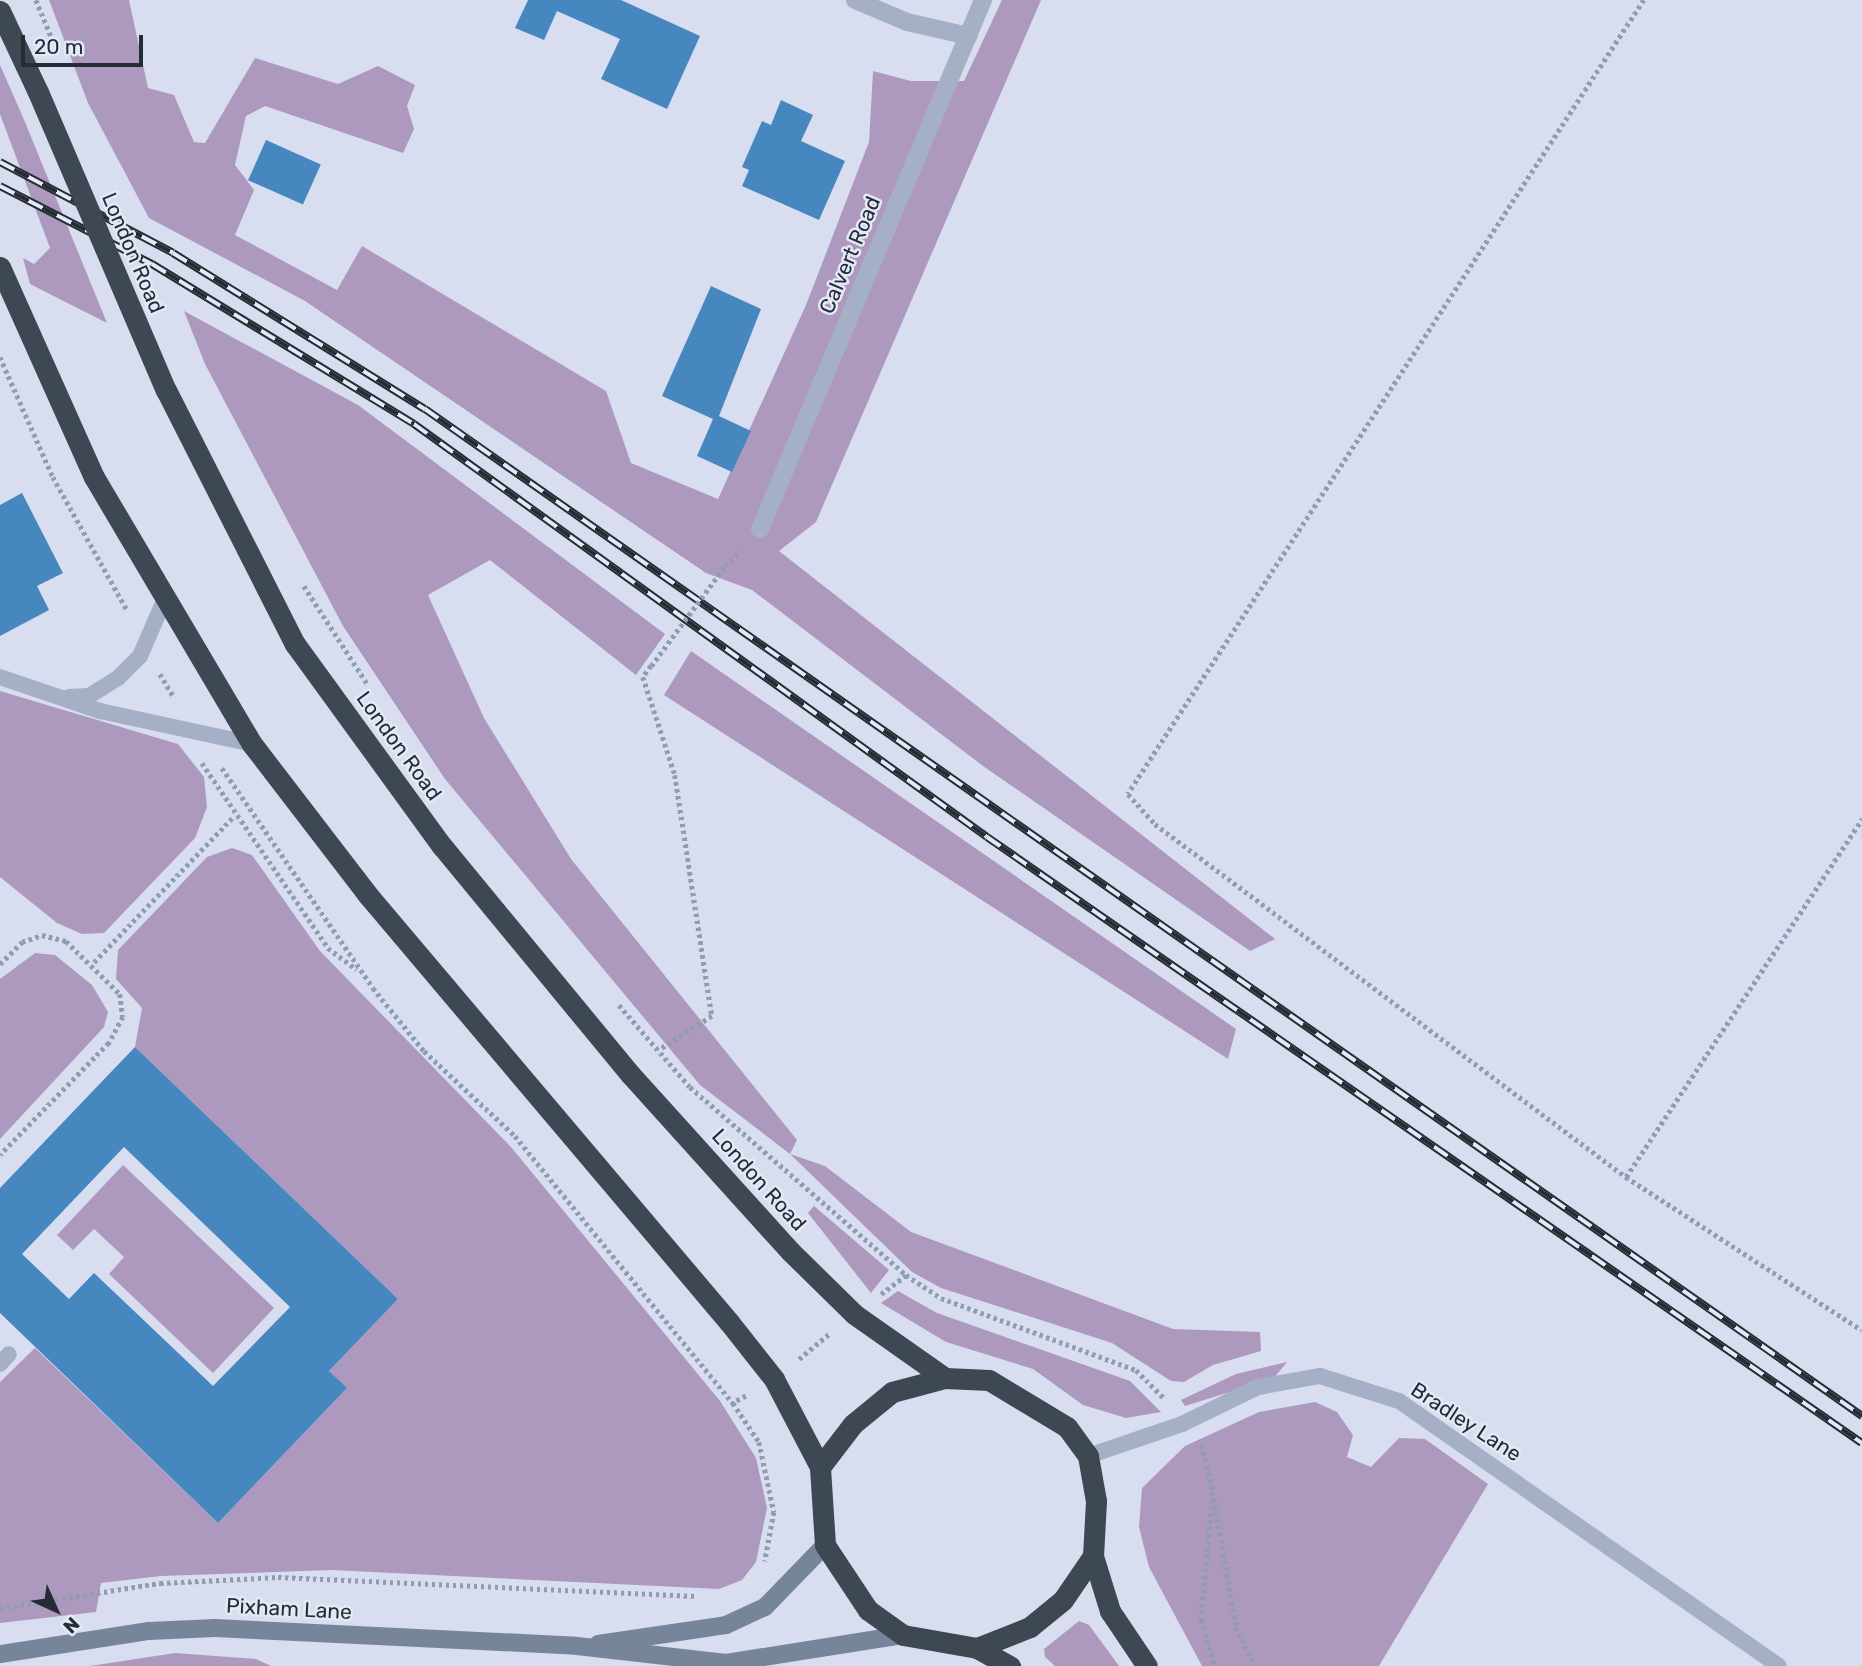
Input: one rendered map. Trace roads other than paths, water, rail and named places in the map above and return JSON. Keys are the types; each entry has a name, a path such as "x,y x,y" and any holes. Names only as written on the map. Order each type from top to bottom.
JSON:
{"highway":[{"name":"London Road","path":"0,11 38,92 166,390 295,644 442,846 630,1074 790,1251 854,1314 945,1378"},
{"path":"0,267 48,381 163,603 252,744 367,894 729,1322 774,1379 820,1467 825,1545 868,1611 903,1634 977,1648 1010,1666"},
{"path":"820,1467 853,1424 892,1392 945,1378 989,1380 1026,1400 1067,1427 1088,1456 1096,1501 1093,1556 1110,1611 1147,1666"},
{"path":"977,1648 1030,1627 1063,1600 1093,1556"}],"main road":[{"name":"Pixham Lane","path":"577,1646 726,1625 765,1607 825,1545"},
{"name":"Pixham Lane","path":"0,1654 149,1631 215,1628 577,1646 725,1665 903,1634"}],"street":[{"path":"855,0 907,22 968,36"},
{"name":"Calvert Road","path":"760,529 982,0"}],"lane":[{"path":"60,697 89,696 118,678 139,656 163,603"},
{"path":"0,677 60,697 181,729 252,744"},
{"name":"Bradley Lane","path":"1088,1456 1182,1424 1258,1387 1320,1376 1399,1401 1779,1666"}],"railway":[{"path":"0,162 173,253 425,409 1862,1416"},
{"path":"0,186 152,264 414,424 987,837 1862,1443"}]}
